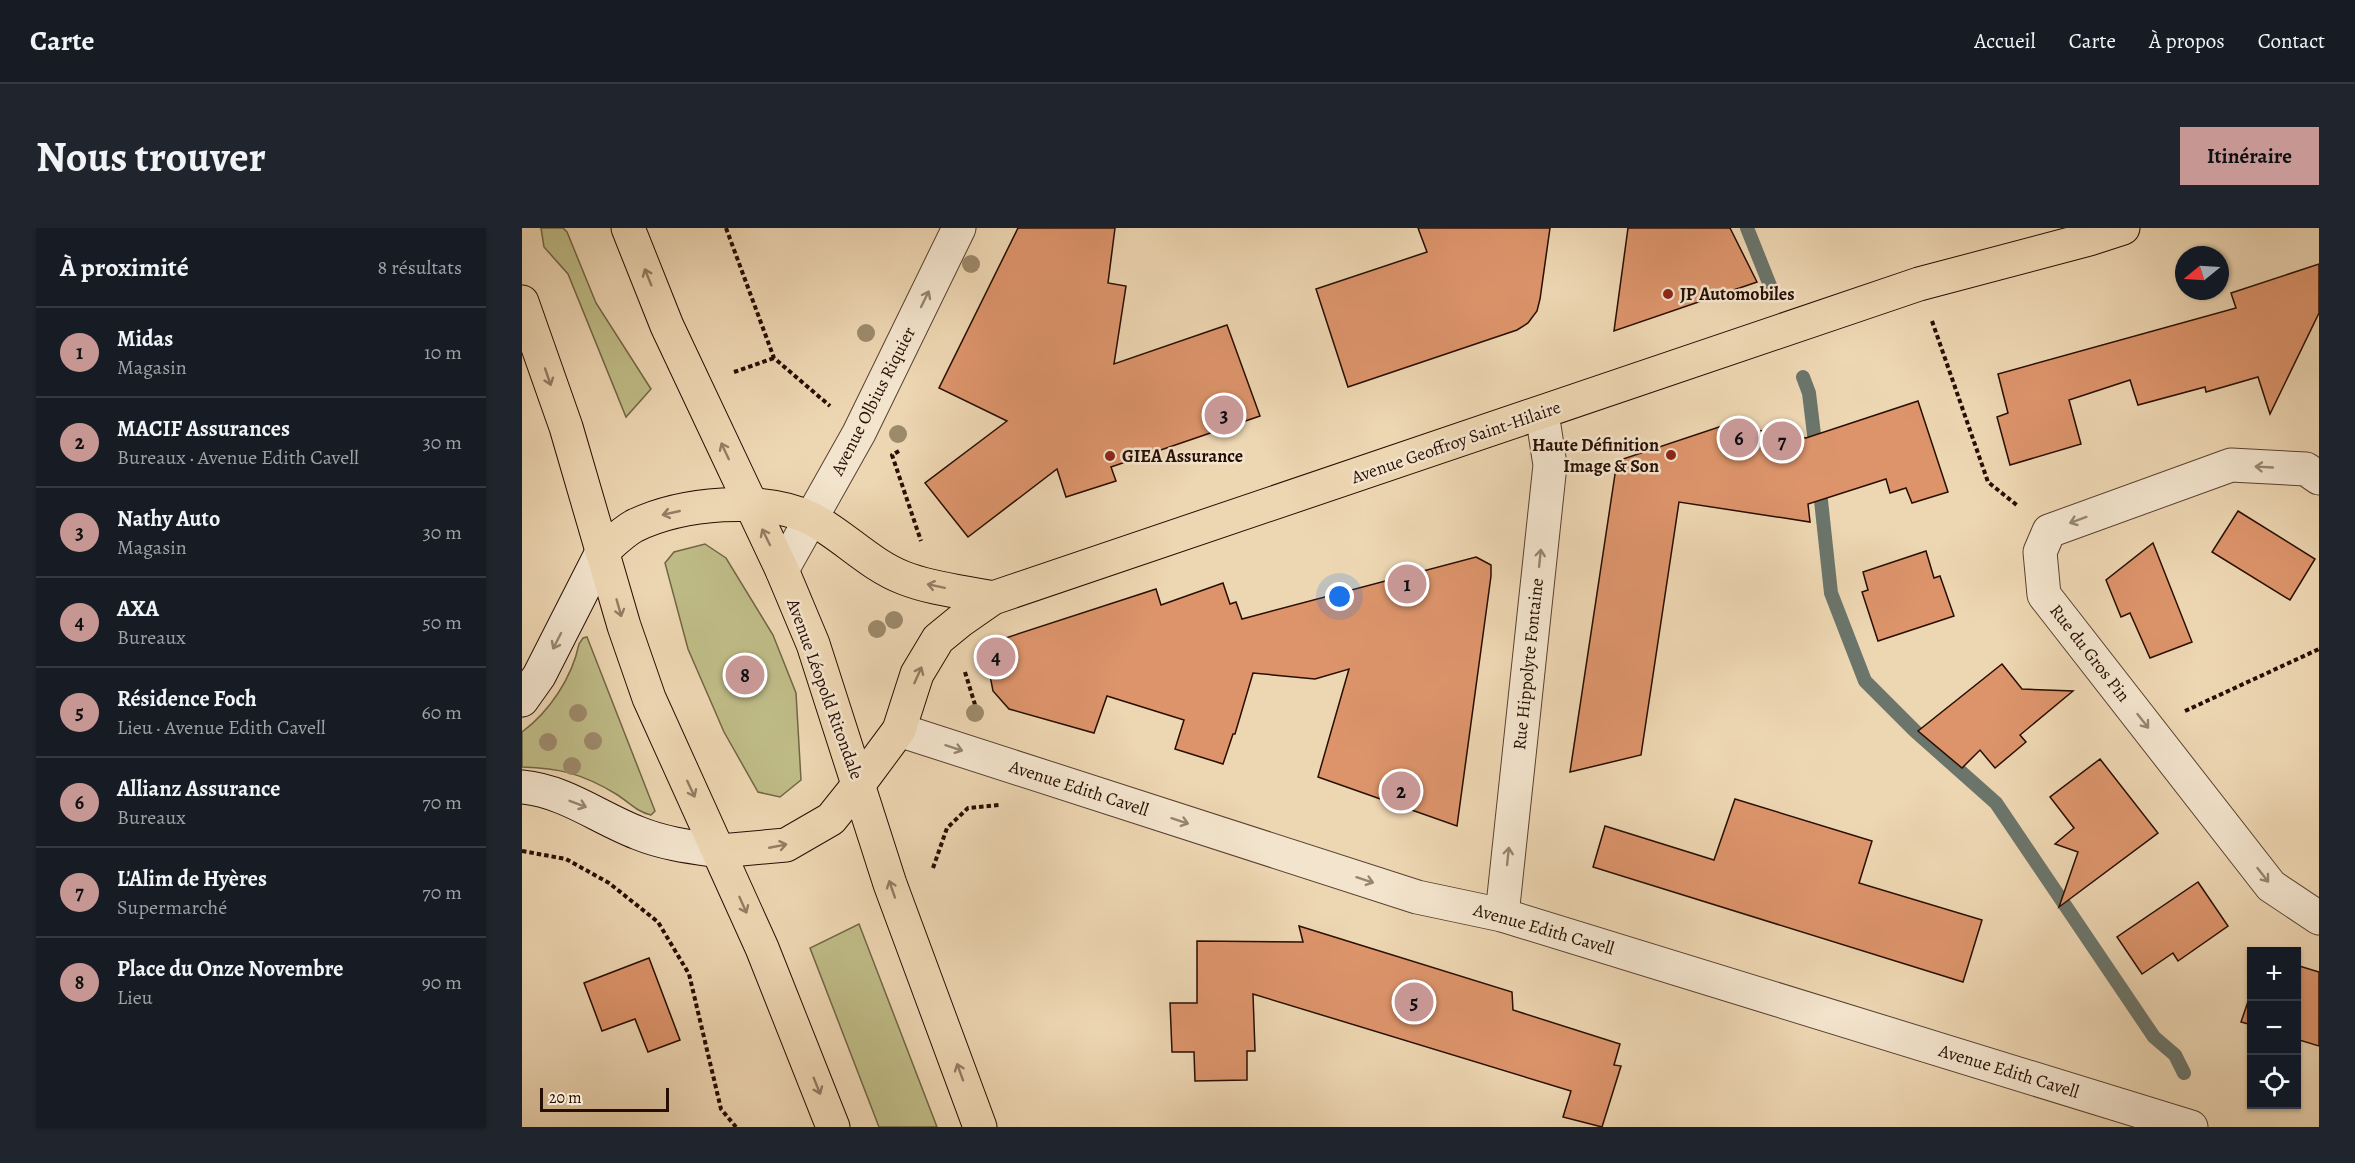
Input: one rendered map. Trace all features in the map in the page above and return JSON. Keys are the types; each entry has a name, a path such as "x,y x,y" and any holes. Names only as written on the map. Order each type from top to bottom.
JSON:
{"main road":[{"name":"Avenue Léopold Ritondale","path":"628,228 667,326 782,570 813,644 860,784 890,884 980,1127"},
{"name":"Avenue Geoffroy Saint-Hilaire","path":"1919,284 2040,228"},
{"name":"Avenue Geoffroy Saint-Hilaire","path":"720,851 786,845 831,819 860,784 898,730 917,674 938,639 993,598 1919,284 2123,228"},
{"path":"522,302 566,427 624,626 649,698 762,948 833,1127"},
{"path":"602,552 631,527 654,517 692,508 750,504 783,508 811,519 876,563 903,578 993,598"}],"street":[{"name":"Avenue Olbius Riquier","path":"782,570 859,433 959,228"},
{"name":"Rue Hippolyte Fontaine","path":"1502,915 1550,465 1542,413"},
{"path":"2049,531 2231,465 2306,469 2319,478"},
{"name":"Rue du Gros Pin","path":"2049,531 2040,552 2043,595 2271,886 2319,918"},
{"path":"522,700 539,676 602,552"},
{"name":"Avenue Edith Cavell","path":"898,730 1417,897 1502,915 2191,1127"},
{"path":"522,787 535,788 584,806 638,833 679,845 720,851"}],"path":[{"path":"726,228 774,358 835,410"},
{"path":"1919,284 1988,482 2049,531"},
{"path":"734,372 774,358"},
{"path":"2149,728 2319,649"},
{"path":"933,868 947,828 968,808 1007,804"},
{"path":"522,851 566,859 609,883 658,922 689,974 721,1109 736,1127"}],"shaded area":[{"path":"541,228 563,228 567,232 596,303 651,389 626,417 568,274 544,247"},
{"path":"705,544 726,558 773,635 796,693 801,780 780,797 758,792 724,732 688,649 665,563 674,552"},
{"path":"587,637 655,811 651,815 637,809 604,787 582,777 548,769 522,767 522,732 541,715 558,693 571,669 579,644 583,638"},
{"path":"859,924 937,1127 879,1127 810,948"}],"building":[{"path":"1018,228 1115,228 1108,283 1126,286 1114,364 1227,325 1260,416 1111,467 1116,481 1066,497 1057,469 968,537 925,483 1007,421 939,388"},
{"path":"1418,228 1550,228 1537,311 1528,323 1517,330 1348,387 1316,289 1427,252"},
{"path":"1628,228 1730,228 1757,282 1614,331"},
{"path":"2319,264 2319,313 2270,414 2258,377 2206,392 2205,387 2138,405 2130,380 2069,400 2081,444 2010,465 1997,417 2008,413 1998,374 2236,308 2231,293"},
{"path":"1918,401 1948,492 1912,503 1906,488 1890,493 1886,479 1808,504 1810,522 1679,502 1641,755 1570,772 1617,461 1725,425 1806,438"},
{"path":"2238,511 2315,559 2290,600 2212,552"},
{"path":"2153,543 2192,642 2150,658 2130,613 2121,617 2106,580"},
{"path":"1926,551 1934,578 1940,576 1954,616 1878,641 1862,592 1868,590 1863,572"},
{"path":"1476,557 1491,565 1491,576 1457,826 1318,777 1349,669 1315,679 1253,673 1235,734 1233,734 1223,764 1175,749 1184,720 1107,696 1094,733 1009,709 993,691 984,645 1156,589 1161,605 1223,583 1230,604 1236,602 1242,619"},
{"path":"2002,664 2022,689 2073,691 2020,735 2026,742 1995,768 1980,750 1962,768 1918,731"},
{"path":"2100,759 2158,833 2059,907 2078,852 2055,844 2074,828 2050,797"},
{"path":"1735,799 1872,841 1859,883 1982,920 1963,982 1593,867 1605,826 1714,860"},
{"path":"2198,882 2228,926 2178,961 2173,953 2142,974 2117,937"},
{"path":"1299,926 1512,992 1513,1010 1620,1044 1614,1065 1621,1066 1602,1127 1563,1117 1571,1091 1253,994 1255,1051 1247,1051 1247,1080 1195,1081 1194,1052 1172,1052 1170,1003 1197,1003 1197,941 1303,942"},
{"path":"649,958 680,1040 648,1052 635,1019 602,1031 584,983"},
{"path":"2301,967 2319,972 2319,1046 2301,1041"},
{"path":"2247,1005 2247,1024 2241,1022"}],"waterway":[{"path":"1747,228 1771,288"},
{"path":"1803,377 1809,393 1816,451"},
{"path":"1819,482 1831,593 1865,681 1915,731 1996,803 2154,1037 2175,1055 2184,1073"}],"place":[{"name":"JP Automobiles","path":"1668,294"},
{"name":"Nathy Auto","path":"1224,415"},
{"name":"Allianz Assurance","path":"1739,438"},
{"name":"L'Alim de Hyères","path":"1782,441"},
{"name":"Haute Définition Image & Son","path":"1671,455"},
{"name":"GIEA Assurance","path":"1110,456"},
{"name":"Midas","path":"1407,584"},
{"name":"AXA","path":"996,657"},
{"name":"Place du Onze Novembre","path":"745,675"},
{"name":"MACIF Assurances","path":"1401,791"},
{"name":"Résidence Foch","path":"1414,1002"}]}
